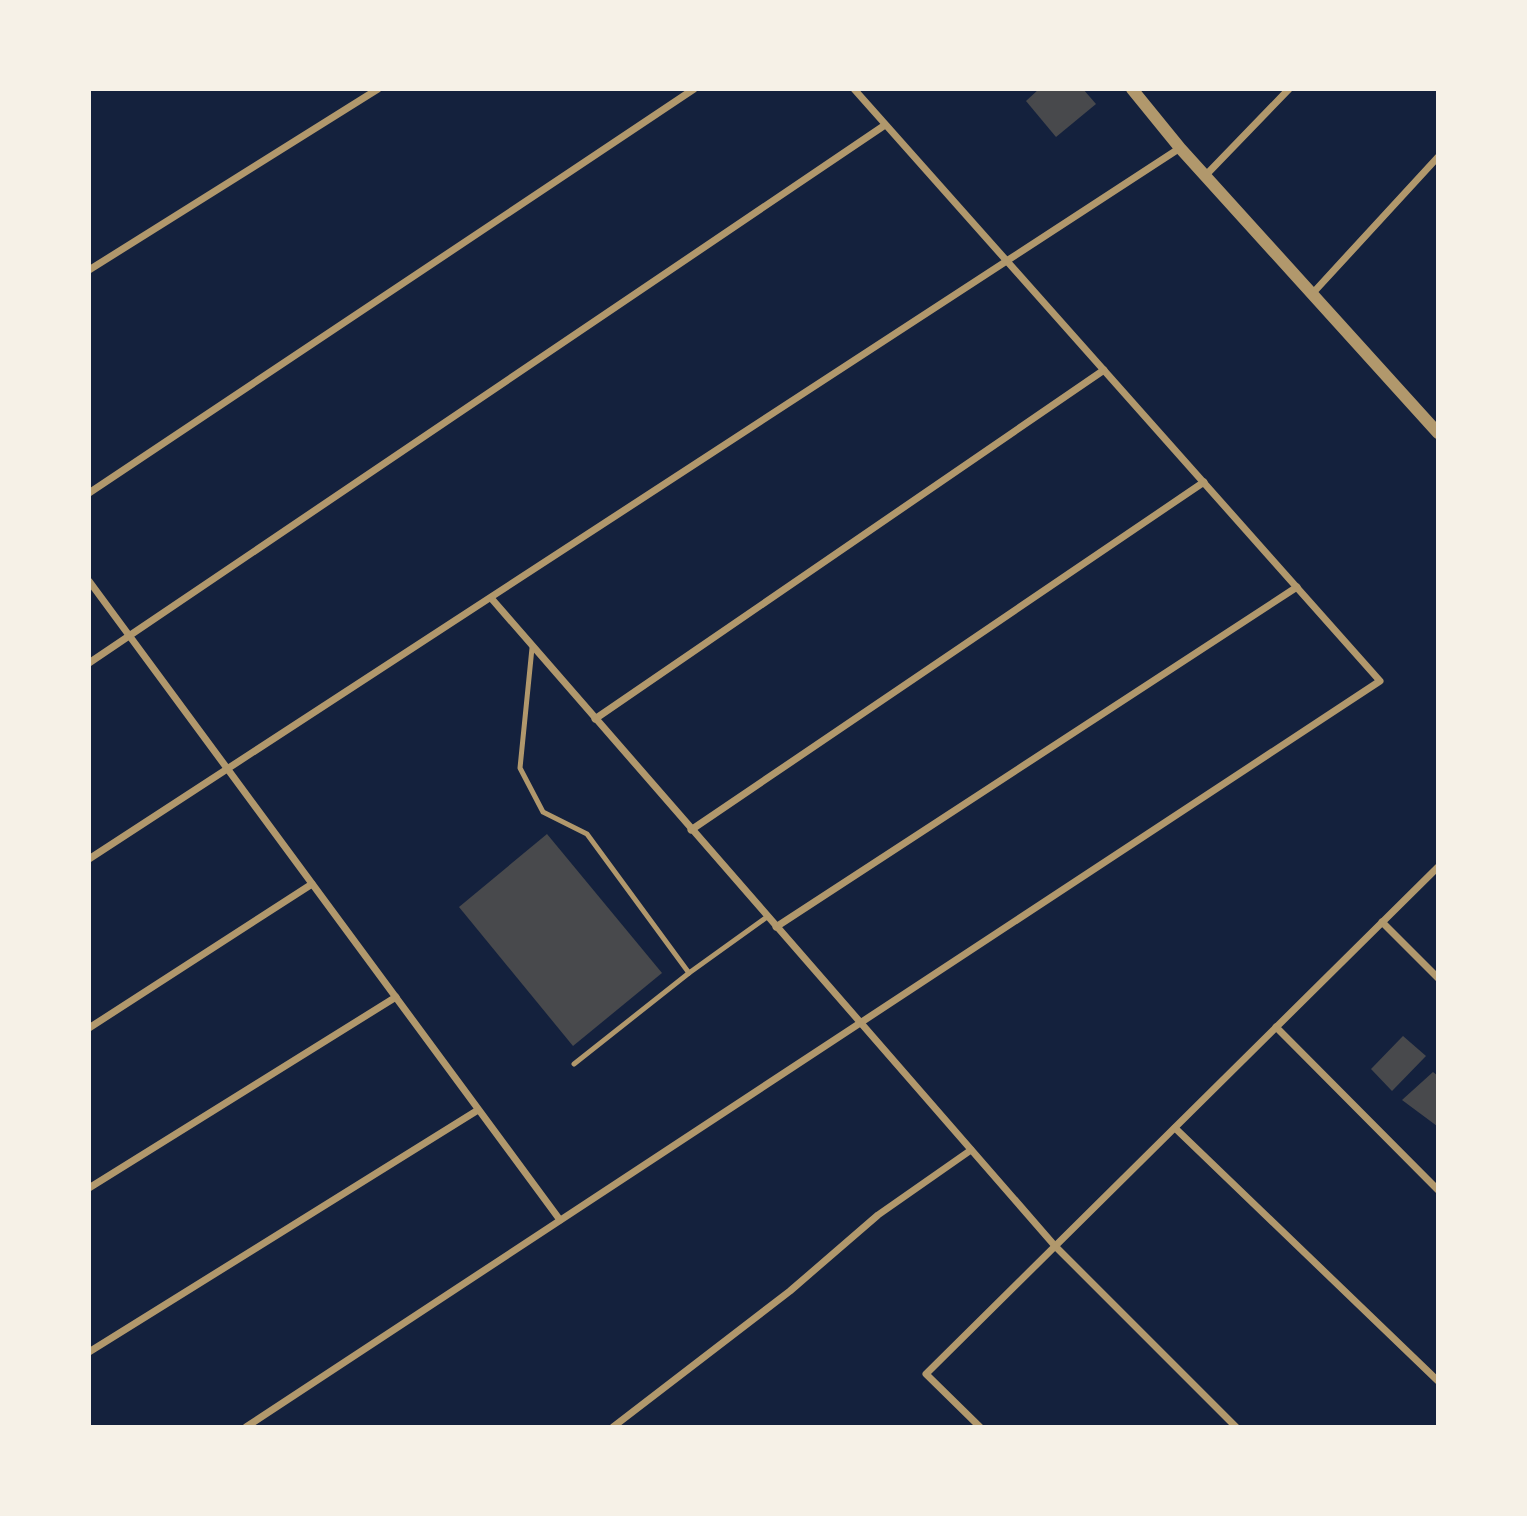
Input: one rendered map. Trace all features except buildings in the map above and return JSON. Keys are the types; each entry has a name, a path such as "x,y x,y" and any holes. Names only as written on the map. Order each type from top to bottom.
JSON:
{"street":[{"path":"89,270 378,89"},
{"path":"89,493 694,89"},
{"path":"246,1427 1380,681 853,89"},
{"path":"1132,89 1180,148 1438,433"},
{"path":"1205,176 1289,89"},
{"path":"89,663 885,125"},
{"path":"89,859 1180,148"},
{"path":"1312,294 1438,157"},
{"path":"594,719 1104,370"},
{"path":"691,830 1204,482"},
{"path":"89,581 560,1220"},
{"path":"776,927 1297,587"},
{"path":"491,598 1055,1246 1236,1427"},
{"path":"980,1427 926,1374 1438,867"},
{"path":"89,1028 312,884"},
{"path":"1382,922 1438,978"},
{"path":"89,1188 396,997"},
{"path":"1276,1027 1438,1190"},
{"path":"89,1352 478,1110"},
{"path":"1175,1128 1438,1381"},
{"path":"613,1427 790,1291 878,1214 971,1150"}],"lane":[{"path":"532,648 520,768 543,812 587,834 689,973"},
{"path":"574,1064 689,973 767,917"}]}
